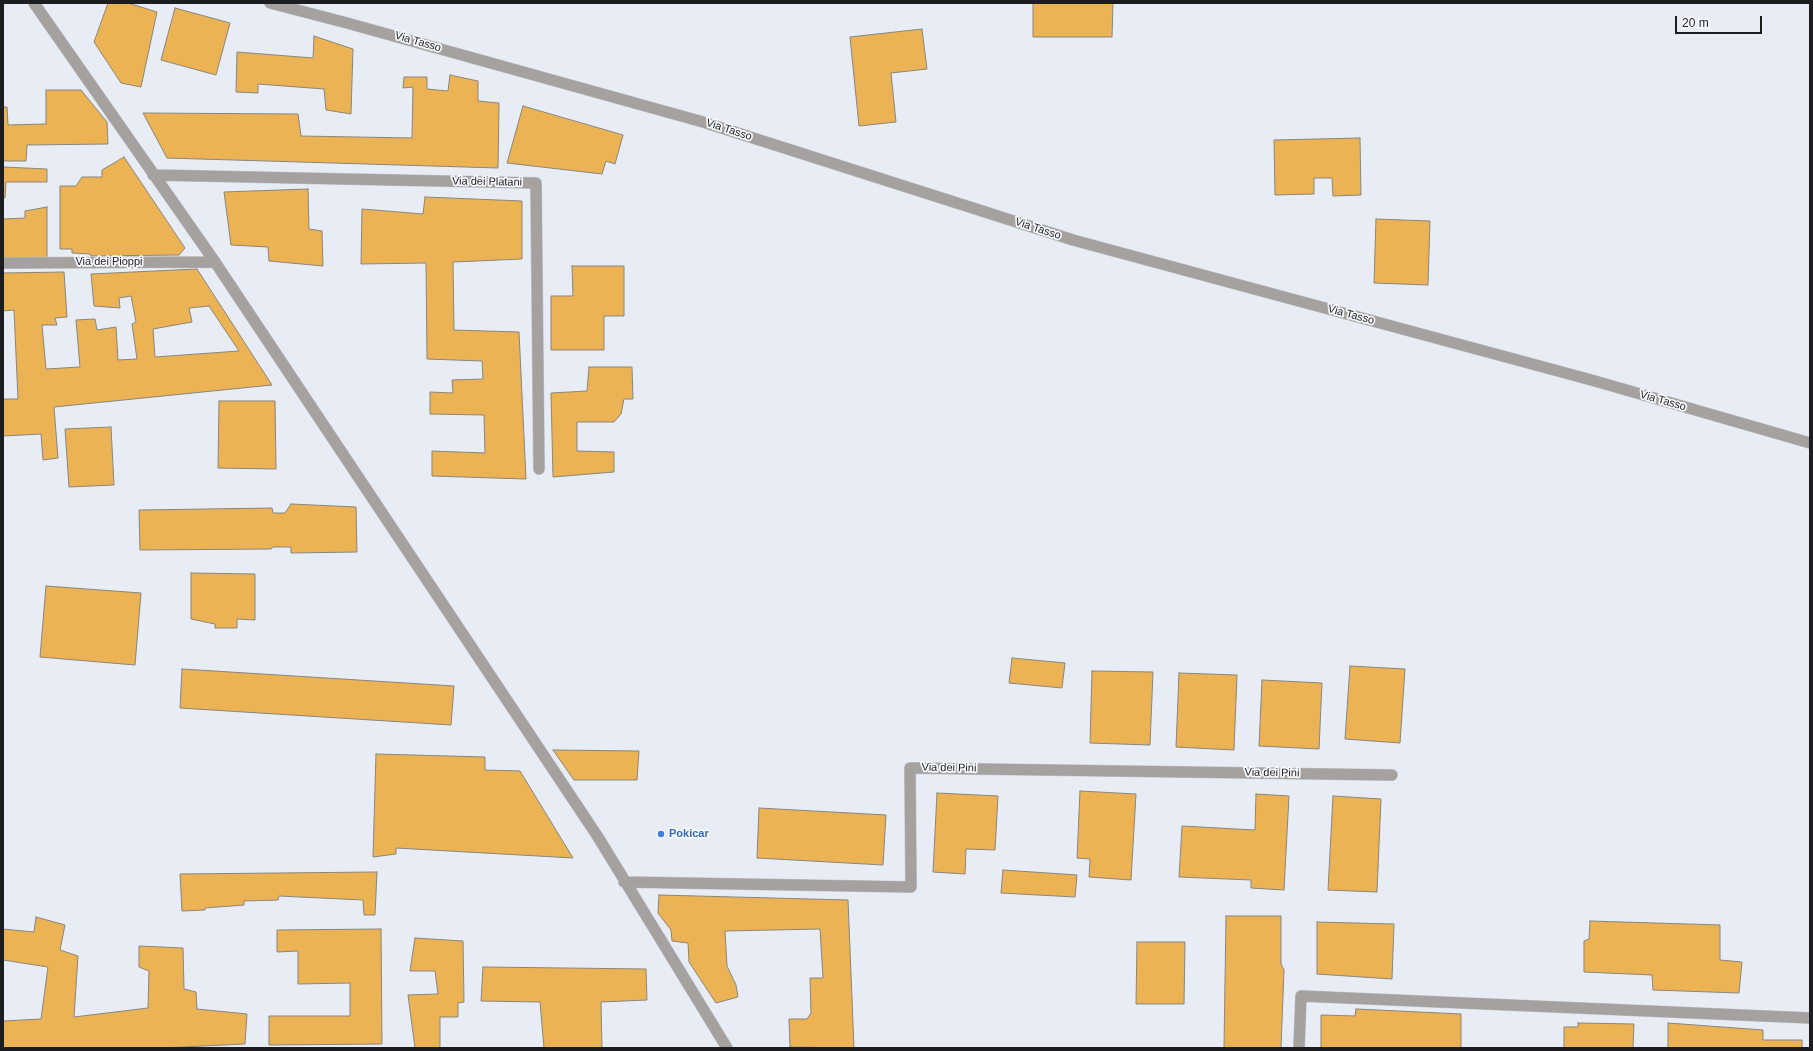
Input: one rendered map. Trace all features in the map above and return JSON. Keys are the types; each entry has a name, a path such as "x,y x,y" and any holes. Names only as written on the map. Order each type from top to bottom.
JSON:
{"street":[{"path":"34,3 215,262 598,837 624,882 727,1048"},
{"name":"Via Tasso","path":"270,3 703,122 1073,240 1595,381 1810,443"},
{"name":"Via dei Platani","path":"154,175 536,183 539,469"},
{"name":"Via dei Pioppi","path":"3,263 215,262"},
{"name":"Via dei Pini","path":"624,882 911,887 910,768 1392,775"},
{"path":"1299,1048 1301,996 1810,1018"}],"building":[{"path":"108,3 128,3 157,12 141,87 121,83 94,42"},
{"path":"1033,3 1113,3 1112,37 1033,37"},
{"path":"175,8 230,23 216,75 161,60"},
{"path":"922,29 927,69 891,73 896,122 859,126 850,37"},
{"path":"314,36 353,49 351,114 326,110 324,89 258,84 258,93 236,92 237,52 313,58"},
{"path":"450,75 478,81 478,101 499,103 498,168 167,158 143,113 298,114 301,136 412,138 413,87 403,88 404,77 427,77 427,89 448,91"},
{"path":"46,90 81,90 107,122 108,144 27,145 26,161 3,161 3,107 7,107 8,125 46,124"},
{"path":"523,106 623,135 615,164 606,161 602,174 507,163"},
{"path":"1360,138 1361,195 1333,196 1332,178 1314,178 1314,194 1275,195 1274,140"},
{"path":"124,157 185,248 179,255 91,256 90,254 72,253 72,249 60,249 60,186 76,186 82,177 102,177 102,170"},
{"path":"3,167 47,169 47,182 6,182 5,198 3,198"},
{"path":"308,189 309,229 322,231 323,266 269,261 268,247 231,245 224,192"},
{"path":"425,197 522,201 522,259 453,262 454,330 519,332 526,479 432,476 432,451 485,453 484,415 430,414 430,392 453,393 452,380 483,379 482,361 427,359 426,263 361,264 362,209 423,214"},
{"path":"47,207 47,258 3,258 3,219 25,218 25,211"},
{"path":"1376,219 1430,221 1428,285 1374,283"},
{"path":"572,266 624,266 624,316 604,316 604,350 551,350 551,296 573,296"},
{"path":"197,269 272,385 54,407 58,458 43,460 41,434 3,436 3,399 18,399 14,310 3,311 3,273 64,272 67,317 55,318 57,325 42,325 46,369 80,367 76,320 95,319 97,330 116,327 118,360 137,359 132,324 136,322 131,296 119,298 120,308 94,306 91,274","holes":["209,306 239,351 155,357 153,329 192,322 189,308"]},
{"path":"589,367 632,367 633,399 624,399 621,414 614,422 577,422 577,451 614,452 614,472 553,477 551,393 587,391"},
{"path":"219,401 275,401 276,469 218,468"},
{"path":"111,427 114,485 69,487 65,429"},
{"path":"291,504 356,507 357,552 291,553 291,547 273,547 271,549 140,550 139,510 272,508 273,513 285,513"},
{"path":"191,573 255,574 255,620 237,619 237,628 215,628 215,624 191,619"},
{"path":"46,586 141,593 135,665 40,657"},
{"path":"1012,658 1065,663 1062,688 1009,683"},
{"path":"1350,666 1405,669 1400,743 1345,739"},
{"path":"182,669 454,686 451,725 180,708"},
{"path":"1092,671 1153,672 1150,745 1090,743"},
{"path":"1179,673 1237,675 1234,750 1176,747"},
{"path":"1262,680 1322,683 1319,749 1259,746"},
{"path":"553,750 639,751 637,780 574,780"},
{"path":"376,754 485,757 485,770 520,771 573,858 396,848 396,854 373,857"},
{"path":"1080,791 1136,794 1131,880 1089,877 1090,859 1077,858"},
{"path":"937,793 998,796 995,850 966,849 965,874 933,872"},
{"path":"1256,794 1289,796 1284,890 1251,888 1251,880 1179,877 1182,826 1255,830"},
{"path":"1333,796 1381,799 1377,892 1328,890"},
{"path":"759,808 886,815 883,865 757,858"},
{"path":"1003,870 1077,875 1075,897 1001,893"},
{"path":"377,872 375,915 364,915 363,900 279,896 278,900 244,901 244,905 205,908 205,910 182,911 180,874"},
{"path":"659,895 848,900 854,1048 790,1047 789,1019 807,1019 811,1013 810,978 823,978 820,929 725,931 727,966 736,985 738,997 716,1003 689,962 688,943 672,941 671,930 658,913"},
{"path":"1226,916 1281,916 1281,964 1284,970 1281,1048 1224,1048"},
{"path":"36,917 65,925 60,950 78,956 74,1017 148,1008 149,971 139,967 139,946 183,948 184,989 196,992 197,1009 247,1014 245,1044 161,1048 3,1048 3,1021 41,1019 48,967 3,960 3,929 34,932"},
{"path":"1590,921 1720,925 1720,960 1742,962 1739,993 1653,990 1652,975 1584,972 1584,941 1589,939"},
{"path":"1317,922 1394,924 1392,979 1317,974"},
{"path":"381,929 382,1044 269,1045 269,1016 350,1016 350,983 298,984 298,951 277,952 277,930"},
{"path":"415,938 463,941 464,1002 458,1003 458,1017 440,1017 440,1048 415,1048 408,995 438,994 435,971 410,971"},
{"path":"1137,942 1185,942 1184,1004 1136,1004"},
{"path":"483,967 646,969 647,1000 601,1002 602,1048 544,1048 540,1002 481,1001"},
{"path":"1356,1009 1461,1014 1461,1048 1321,1048 1321,1015 1355,1016"},
{"path":"1578,1023 1634,1024 1633,1048 1564,1048 1564,1027 1578,1027"},
{"path":"1668,1023 1763,1030 1763,1040 1802,1040 1802,1048 1668,1048"}],"place":[{"name":"Pokicar","path":"661,834"}]}
